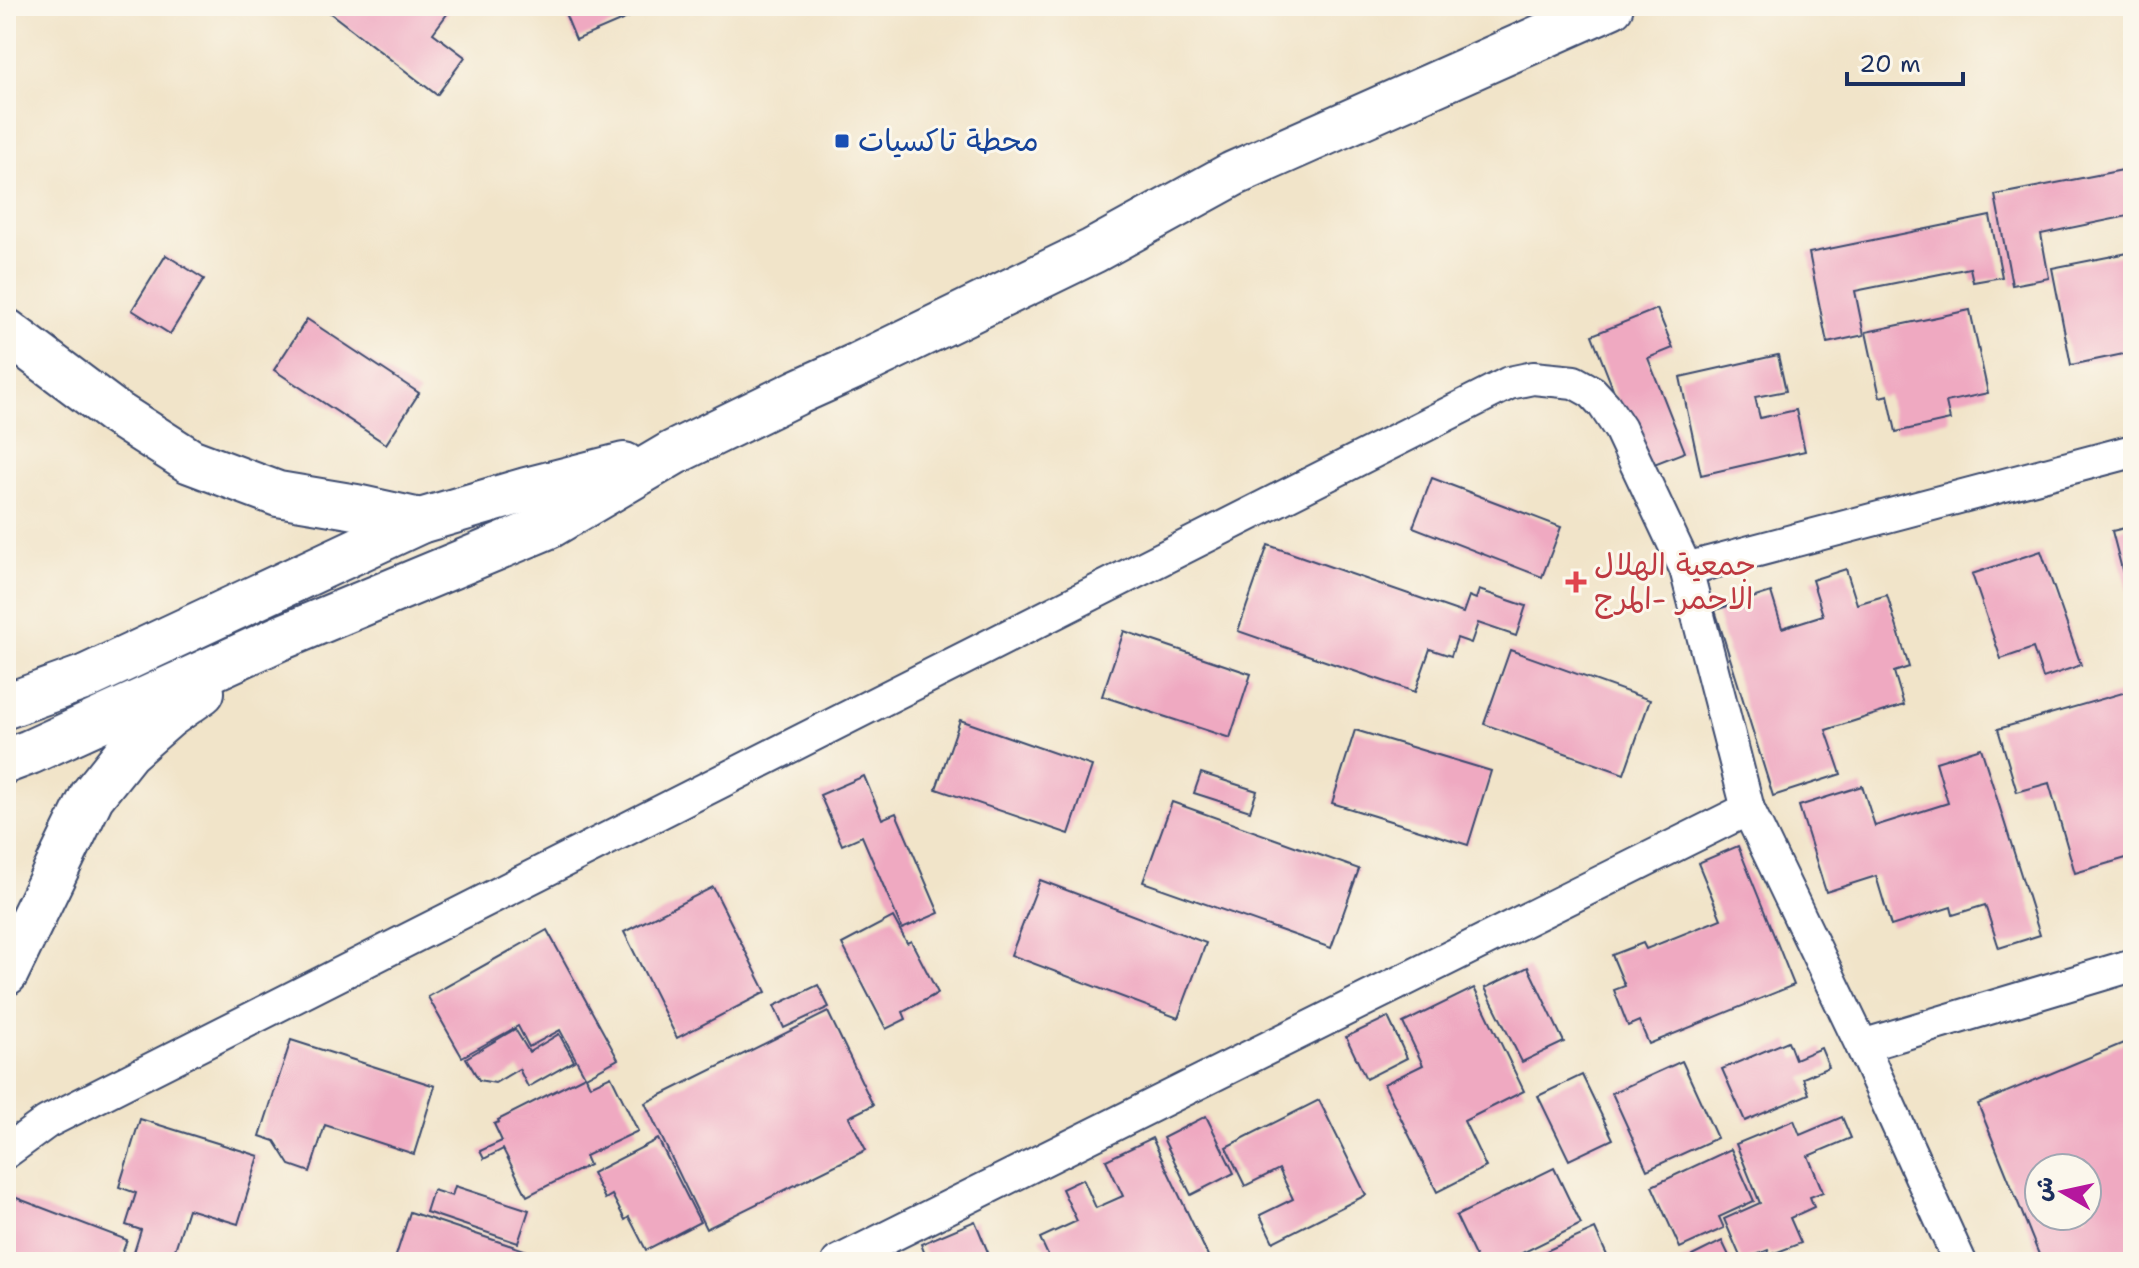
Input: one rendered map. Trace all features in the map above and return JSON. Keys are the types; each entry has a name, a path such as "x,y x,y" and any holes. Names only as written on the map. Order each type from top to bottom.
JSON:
{"main road":[{"path":"6,761 280,638 549,526 673,453 1093,251 1233,174 1611,6"},
{"path":"6,331 114,412 190,461 278,494 420,521"},
{"path":"6,706 86,677 420,521 526,490 673,453"},
{"path":"6,973 92,796 127,752 168,716 280,638"}],"street":[{"path":"6,1152 47,1122 1509,383 1533,378 1574,382 1592,392 1620,429 1686,569 1748,809 1862,1046 1952,1259"},
{"path":"1686,569 2133,451"},
{"path":"838,1262 1748,809"},
{"path":"1862,1046 2133,965"}],"building":[{"path":"321,6 453,6 433,33 465,57 437,95"},
{"path":"562,6 655,6 576,40"},
{"path":"2133,168 2133,215 2041,234 2049,278 2012,285 1995,195"},
{"path":"1990,216 2002,277 1973,282 1970,268 1855,291 1864,335 1827,343 1809,253"},
{"path":"2133,252 2133,352 2071,365 2052,268"},
{"path":"166,255 204,279 170,334 132,310"},
{"path":"1657,309 1673,348 1648,358 1685,452 1644,468 1592,335"},
{"path":"1970,310 1988,393 1946,402 1950,420 1896,432 1888,395 1880,397 1866,332"},
{"path":"307,319 419,393 386,444 274,370"},
{"path":"1778,355 1786,391 1755,397 1760,418 1796,410 1805,451 1701,475 1680,377"},
{"path":"1432,478 1561,527 1542,577 1413,527"},
{"path":"2133,526 2133,608 2132,608 2112,531"},
{"path":"1268,545 1463,613 1469,596 1476,599 1479,590 1526,606 1516,636 1478,623 1471,643 1457,638 1451,656 1430,649 1415,692 1238,631"},
{"path":"2041,551 2081,665 2043,678 2033,648 2001,659 1972,574"},
{"path":"1846,569 1857,604 1887,595 1909,667 1894,672 1904,705 1826,730 1841,774 1773,796 1715,610 1771,592 1782,628 1823,615 1812,580"},
{"path":"1124,631 1251,674 1230,738 1102,696"},
{"path":"1510,650 1650,700 1624,774 1484,724"},
{"path":"2133,690 2133,856 2075,873 2049,783 2017,792 1998,729"},
{"path":"960,720 1092,766 1069,834 936,789"},
{"path":"1355,730 1491,771 1468,845 1332,803"},
{"path":"1981,748 2040,935 1999,948 1985,905 1953,915 1951,907 1891,926 1876,876 1826,892 1799,806 1862,786 1875,826 1948,803 1936,762"},
{"path":"1201,773 1257,791 1250,811 1194,793"},
{"path":"864,776 882,819 896,813 939,913 902,929 862,836 842,845 820,795"},
{"path":"1172,802 1359,869 1331,948 1143,882"},
{"path":"1738,846 1794,985 1649,1044 1639,1021 1628,1026 1614,990 1625,986 1612,955 1643,943 1646,949 1721,919 1698,863"},
{"path":"1040,880 1206,943 1178,1018 1011,955"},
{"path":"713,887 766,992 677,1038 624,932"},
{"path":"893,917 907,943 911,941 938,993 903,1012 906,1019 886,1029 842,944"},
{"path":"547,930 618,1059 586,1077 590,1086 611,1076 638,1131 585,1156 589,1165 527,1196 503,1149 484,1159 480,1151 502,1141 494,1124 498,1120 585,1076 560,1030 529,1047 518,1026 462,1057 428,997"},
{"path":"1528,967 1564,1042 1522,1062 1485,988"},
{"path":"818,985 829,1007 784,1028 774,1006"},
{"path":"1474,988 1524,1091 1464,1121 1486,1167 1437,1192 1384,1084 1423,1065 1403,1023"},
{"path":"828,1012 873,1105 849,1117 866,1150 706,1229 645,1103"},
{"path":"1388,1017 1407,1058 1366,1079 1346,1037"},
{"path":"515,1029 529,1052 559,1034 574,1061 528,1087 519,1069 495,1083 479,1080 466,1058"},
{"path":"2133,1039 2133,1262 2042,1262 2030,1232 2103,1232 2103,1152 2023,1152 2023,1215 1978,1104"},
{"path":"291,1040 435,1086 414,1154 325,1125 310,1172 290,1165 275,1141 260,1136"},
{"path":"1788,1041 1795,1059 1821,1048 1829,1067 1803,1078 1809,1094 1745,1121 1722,1069"},
{"path":"1682,1061 1717,1138 1647,1170 1612,1093"},
{"path":"1582,1075 1613,1139 1569,1160 1538,1096"},
{"path":"1319,1100 1366,1195 1273,1242 1260,1215 1293,1199 1279,1169 1245,1186 1226,1147"},
{"path":"1206,1116 1234,1173 1191,1195 1163,1138"},
{"path":"1842,1117 1851,1138 1808,1156 1823,1192 1810,1197 1814,1207 1790,1218 1801,1243 1770,1255 1768,1250 1742,1261 1724,1219 1760,1203 1736,1144 1794,1120 1800,1135"},
{"path":"140,1119 259,1156 238,1224 188,1209 171,1262 131,1262 141,1230 126,1225 136,1193 119,1187"},
{"path":"1152,1138 1211,1262 1051,1262 1040,1238 1077,1221 1062,1189 1083,1179 1096,1208 1123,1196 1106,1160"},
{"path":"658,1139 700,1222 646,1250 629,1217 625,1220 612,1195 605,1199 592,1173"},
{"path":"1731,1149 1754,1201 1719,1217 1724,1228 1680,1248 1652,1186"},
{"path":"1554,1168 1581,1224 1504,1262 1478,1262 1456,1216"},
{"path":"455,1186 529,1210 518,1243 426,1212 433,1190 452,1196"},
{"path":"6,1194 127,1240 119,1262 6,1262"},
{"path":"410,1212 530,1252 527,1262 394,1262"},
{"path":"975,1221 992,1262 928,1262 921,1244"},
{"path":"1595,1229 1610,1262 1538,1262 1535,1256"},
{"path":"1722,1241 1732,1262 1680,1262"}],"place":[{"name":"محطة تاكسيات","path":"842,141"},
{"name":"جمعية الهلال الاحمر -المرج","path":"1576,582"}]}
